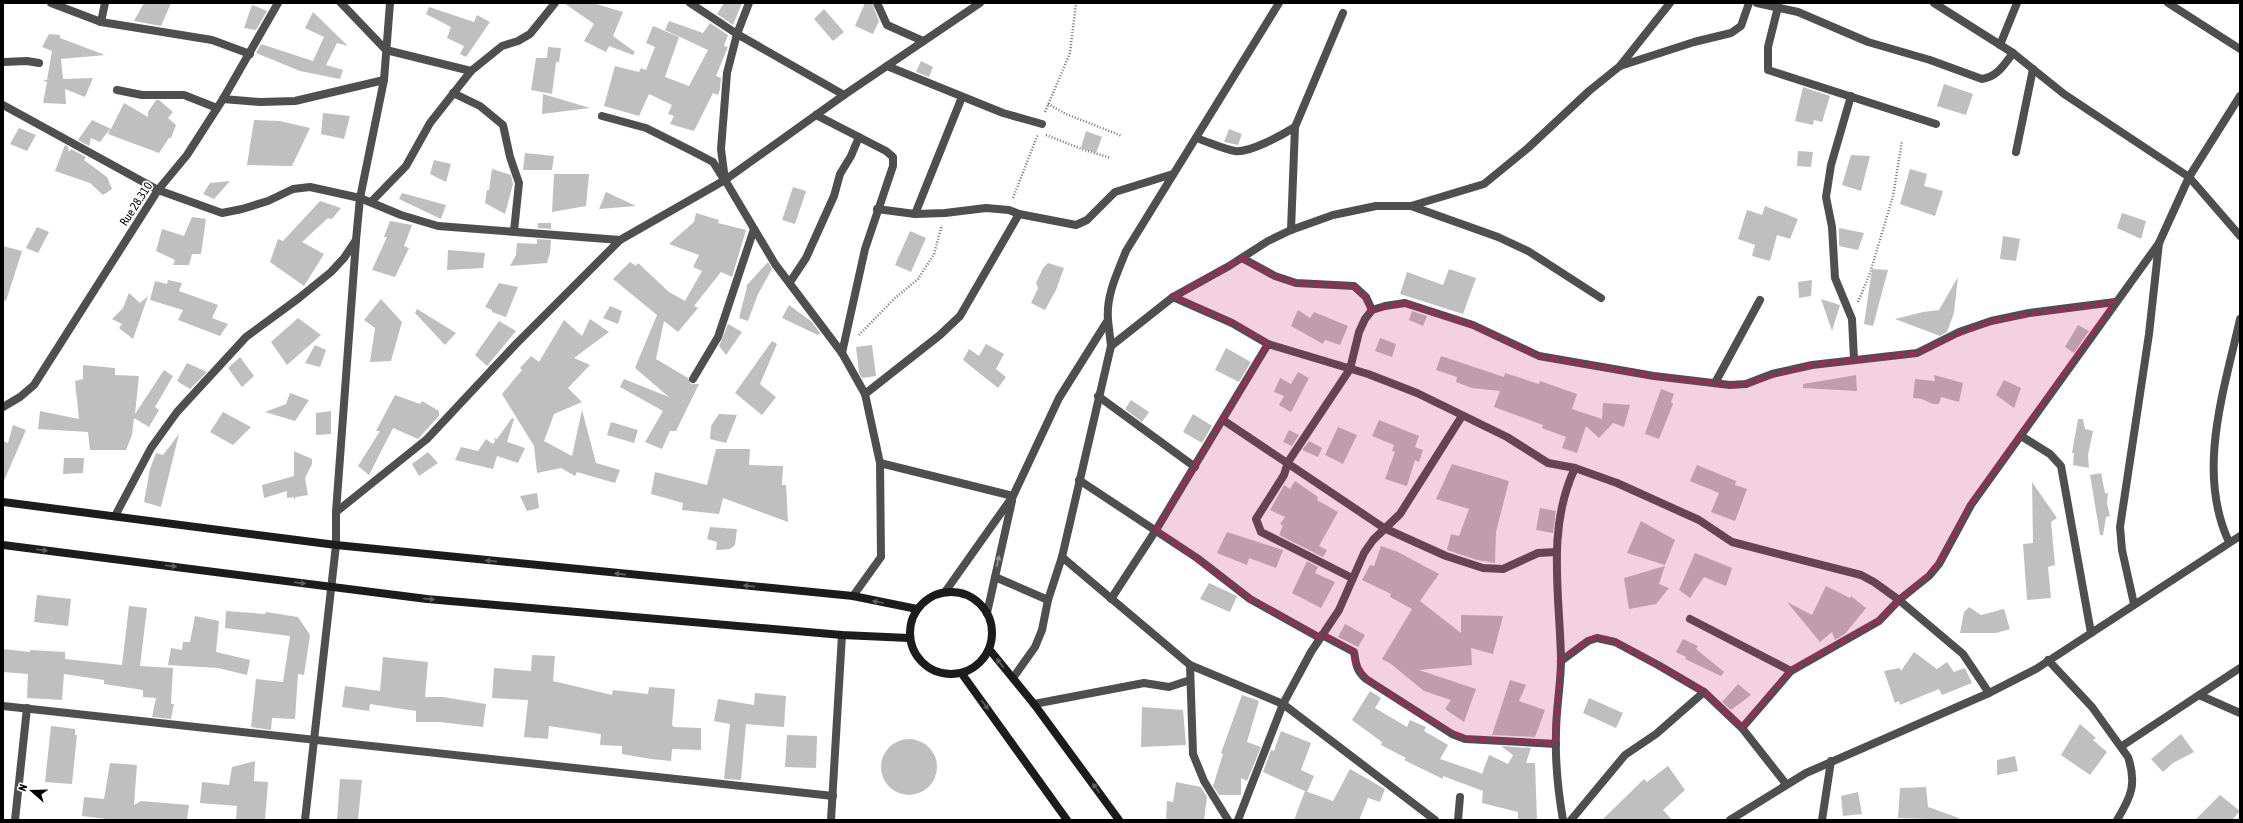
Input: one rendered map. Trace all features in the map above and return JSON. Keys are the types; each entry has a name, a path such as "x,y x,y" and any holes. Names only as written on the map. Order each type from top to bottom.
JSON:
{"main road":[{"path":"3,502 336,545 853,596 917,610"},
{"path":"3,545 427,599 842,635 909,638"},
{"path":"944,592 961,593 976,600 987,613 992,626 992,640 989,649 977,666 962,674 944,675 927,668 915,655 909,638 910,623 917,610 929,598 944,592"},
{"path":"989,649 1034,704 1119,820"},
{"path":"962,674 1067,820"}],"street":[{"path":"51,3 100,22 212,40 250,54"},
{"path":"100,22 105,3"},
{"name":"Rue 28.310","path":"3,407 20,397 34,385 158,190 187,155 224,99 278,3"},
{"path":"340,3 386,50 471,71"},
{"path":"305,820 336,545 336,512 360,198 384,80 390,3"},
{"path":"371,202 406,166 430,123 471,71 502,46 518,41 530,34 555,3"},
{"path":"690,3 738,34 844,95"},
{"path":"725,180 721,149 727,73 749,3"},
{"path":"877,3 887,25 923,41"},
{"path":"1013,678 1035,647 1042,630 1048,600 1062,558 1098,396 1111,346 1107,308 1111,290 1126,252 1279,3"},
{"path":"1111,346 1173,297 1242,258 1268,241 1291,230 1333,216 1376,206 1411,206 1484,184 1528,148 1589,91 1620,66 1670,3"},
{"path":"1620,66 1694,42 1731,33 1741,26 1749,3"},
{"path":"1758,3 1798,12 1868,42 1930,60 1982,79 1988,78 1999,71 2013,53"},
{"path":"1934,3 2013,53 2064,94 2189,177 2240,236"},
{"path":"2000,45 2017,3"},
{"path":"2168,3 2240,49"},
{"path":"336,512 427,440 516,344 620,240 725,180 844,95 923,41 981,4"},
{"path":"1778,7 1768,48 1768,70 1936,124"},
{"path":"1291,230 1294,127 1343,13"},
{"path":"3,62 27,61 39,63"},
{"path":"887,66 1003,113 1042,124"},
{"path":"2016,152 2033,69"},
{"path":"224,99 260,102 295,101 384,80"},
{"path":"117,90 142,95 184,94 217,108"},
{"path":"453,93 480,106 503,125 510,157 519,183 514,231"},
{"path":"1851,96 1831,164 1826,197 1832,227 1835,278 1852,320 1854,359"},
{"path":"1742,728 1791,671 1879,621 1899,600 1929,576 1939,564 1971,505 2115,302 2159,243 2189,177 2240,96"},
{"path":"915,214 962,97"},
{"path":"3,105 158,190 222,212 242,209 268,201 293,189 310,187 360,198 401,216 438,226 620,240"},
{"path":"816,115 886,151 893,157 893,166 877,209 865,249 842,353"},
{"path":"602,116 646,128 713,162 776,264 842,353 866,394 880,463 881,557 853,596"},
{"path":"1196,138 1236,151 1281,136 1294,127"},
{"path":"790,282 806,258 834,196 840,174 852,156 859,137"},
{"path":"877,209 915,214 945,213 986,208 1009,210 1052,222 1081,224 1115,192 1173,174"},
{"path":"1411,206 1498,237 1528,251 1601,298"},
{"path":"866,394 940,335 960,316 1019,214"},
{"path":"693,379 718,336 754,229"},
{"path":"115,516 151,448 177,412 246,337 299,298 331,272 344,258 356,240"},
{"path":"2134,604 2121,545 2120,527 2149,334 2159,243"},
{"path":"1242,258 1275,276 1296,283 1354,286 1366,297 1372,310"},
{"path":"1173,297 1232,323 1268,344 1396,384 1507,437 1548,463 1575,468 1617,483 1699,520 1732,542 1861,575 1874,582 1899,600 1963,654 1989,693"},
{"path":"1715,383 1760,300"},
{"path":"1352,578 1261,532 1256,519 1284,475 1288,462 1350,369 1359,332 1365,319 1372,310 1405,303 1473,325 1539,356 1654,376 1715,383 1746,384 1772,374 1854,359 1917,353 1959,332 1991,321 2029,313 2115,302"},
{"path":"2229,542 2219,518 2213,456 2223,398 2240,319"},
{"path":"944,592 1013,496 1059,398 1108,320"},
{"path":"1111,599 1195,467 1268,344"},
{"path":"1098,396 1195,467"},
{"path":"1238,820 1283,704 1310,652 1339,610 1364,553 1384,528 1400,514 1462,416"},
{"path":"1223,420 1288,462 1384,528 1446,556 1482,568 1503,569 1538,553 1556,552"},
{"path":"2021,436 2050,454 2061,466 2091,633"},
{"path":"880,463 1013,496"},
{"path":"1563,820 1556,782 1556,744 1561,661 1556,552 1564,494 1575,468"},
{"path":"1079,480 1197,558 1250,599 1354,652 1354,663 1359,673 1366,679 1452,734 1465,739 1556,744"},
{"path":"987,613 1013,496"},
{"path":"1730,820 1786,784 1831,761 1886,739 1989,693 2036,669 2240,536"},
{"path":"1062,558 1190,665 1283,704 1435,820"},
{"path":"995,577 1048,600"},
{"path":"1690,619 1791,671"},
{"path":"831,820 842,635"},
{"path":"1561,661 1588,641 1606,639 1658,665 1704,692 1742,728 1786,784"},
{"path":"2048,660 2092,707 2122,746 2131,767 2132,792 2117,820"},
{"path":"1190,665 1193,754 1204,781 1228,820"},
{"path":"2122,746 2240,668"},
{"path":"1034,704 1144,683 1169,687 1190,680"},
{"path":"1571,820 1625,755 1656,734 1704,692"},
{"path":"2199,695 2240,713"},
{"path":"3,706 833,796"},
{"path":"15,820 27,708"},
{"path":"1822,820 1831,761"},
{"path":"1458,820 1460,797"}],"path":[{"path":"1009,210 1042,124 1048,104 1070,53 1076,3"},
{"path":"1048,104 1066,114 1122,136"},
{"path":"1038,132 1087,151 1111,158"},
{"path":"1852,320 1870,273 1893,196 1902,141"},
{"path":"857,337 895,298 912,285 928,266 934,254 945,213"}],"highlighted area":[{"path":"1242,258 1275,276 1296,283 1354,286 1366,297 1372,310 1405,303 1473,325 1539,356 1654,376 1730,385 1746,384 1812,365 1917,353 1991,321 2115,302 1971,505 1939,564 1929,576 1879,621 1791,671 1742,728 1704,692 1615,642 1597,638 1588,641 1561,661 1556,744 1465,739 1415,712 1366,679 1354,663 1354,652 1347,647 1322,635 1320,638 1250,599 1156,530 1268,344 1232,323 1173,297"}],"building":[{"path":"144,3 171,3 161,26 134,21"},
{"path":"564,3 593,3 623,12 613,36 635,52 633,55 609,46 606,52 584,41 594,24"},
{"path":"724,3 742,3 733,25 717,14"},
{"path":"865,3 872,3 879,21 873,34 855,26"},
{"path":"252,5 267,11 256,30 244,28"},
{"path":"429,7 474,22 477,15 490,22 466,57 460,54 464,46 447,38 451,27 426,14"},
{"path":"824,9 844,32 833,41 814,19"},
{"path":"313,12 348,46 337,43 326,65 343,70 340,79 300,71 256,53 261,44 313,61 324,37 305,28"},
{"path":"669,21 703,33 710,23 728,35 724,46 728,47 716,76 721,78 718,95 713,93 694,131 670,124 674,116 668,114 672,105 649,94 639,116 604,106 615,66 639,72 641,68 646,70 655,47 646,43 653,26 679,37 665,77 689,86 708,50 665,30"},
{"path":"49,34 60,35 60,38 105,55 61,59 63,79 93,78 85,97 65,89 66,104 43,103 47,82 43,80 47,80 52,51 42,47"},
{"path":"548,47 561,48 559,62 556,62 552,94 531,90 536,58 547,58"},
{"path":"921,61 933,67 929,77 916,72"},
{"path":"1944,84 1973,94 1966,115 1937,106"},
{"path":"1803,87 1830,96 1822,122 1814,120 1813,125 1795,121"},
{"path":"543,94 590,108 542,114"},
{"path":"156,100 159,100 173,112 168,118 176,125 171,138 169,138 159,153 108,134 110,129 100,142 91,138 89,146 78,140 92,120 111,129 124,103 148,117 148,112"},
{"path":"323,113 350,116 344,139 321,134"},
{"path":"254,120 280,121 310,128 292,166 247,165"},
{"path":"19,128 36,135 27,151 10,144"},
{"path":"1229,129 1242,134 1238,145 1224,142"},
{"path":"1086,131 1102,137 1096,153 1081,148"},
{"path":"65,145 68,147 69,152 71,149 86,157 84,160 107,177 112,189 103,195 90,183 55,171"},
{"path":"1798,151 1813,152 1811,167 1797,166"},
{"path":"525,153 554,156 552,170 523,170"},
{"path":"1851,155 1870,156 1861,191 1842,185"},
{"path":"434,160 451,164 446,182 430,174"},
{"path":"492,169 511,175 513,184 505,214 485,203 487,190 489,190"},
{"path":"1910,169 1927,174 1924,186 1943,191 1935,216 1900,204"},
{"path":"554,174 589,174 586,206 552,212"},
{"path":"230,181 214,199 203,194 210,183"},
{"path":"793,187 806,191 795,224 782,220"},
{"path":"606,192 636,206 599,209"},
{"path":"402,193 446,205 441,219 399,199"},
{"path":"320,201 341,208 332,219 328,218 302,242 324,254 304,286 270,262 278,239 283,241"},
{"path":"1765,206 1798,219 1790,239 1777,235 1770,261 1752,256 1755,245 1738,239 1747,210 1762,215"},
{"path":"696,213 719,220 718,223 746,230 732,277 721,272 694,306 698,308 678,332 664,321 656,359 688,378 691,384 699,384 676,431 670,431 662,449 645,442 663,411 620,387 624,379 669,397 635,368 657,315 613,279 630,262 636,266 638,263 669,292 685,301 702,271 693,267 699,255 669,244 694,222"},
{"path":"2122,213 2146,221 2141,239 2117,228"},
{"path":"192,217 206,219 201,254 192,254 189,265 173,265 175,260 156,251 162,229 184,236"},
{"path":"390,221 412,225 404,246 409,248 395,277 372,270 387,237 384,237"},
{"path":"538,223 551,223 551,229 538,228"},
{"path":"37,227 49,232 38,253 26,248"},
{"path":"1839,228 1864,233 1858,250 1839,246"},
{"path":"910,231 926,238 911,272 895,265"},
{"path":"2003,236 2020,239 2016,261 2000,259"},
{"path":"537,239 551,240 550,253 547,263 510,266 516,255 517,243 537,244"},
{"path":"3,246 22,251 6,301 3,300"},
{"path":"448,250 485,253 483,268 447,270"},
{"path":"768,262 772,269 758,294 748,321 739,318 746,286"},
{"path":"1048,263 1064,268 1056,290 1045,310 1031,303 1038,288 1036,283 1043,268"},
{"path":"1449,269 1476,278 1463,314 1400,294 1407,272 1443,285"},
{"path":"1872,269 1888,270 1873,326 1864,324"},
{"path":"1958,277 1954,313 1947,332 1940,336 1895,319 1923,312 1939,310"},
{"path":"168,280 182,283 179,291 218,305 212,318 228,324 220,336 178,320 183,310 150,300 155,281 167,284"},
{"path":"1812,280 1811,296 1799,298 1798,282"},
{"path":"499,283 518,287 506,317 492,312 492,310 485,307"},
{"path":"129,293 140,303 148,296 133,339 119,328 122,324 112,319 123,308"},
{"path":"381,299 402,322 391,361 370,362 375,328 364,320"},
{"path":"1821,299 1840,305 1832,331"},
{"path":"789,305 812,322 820,333 818,335 782,318"},
{"path":"610,306 622,311 618,324 603,318"},
{"path":"417,309 456,333 445,345 415,313"},
{"path":"1298,310 1310,318 1314,312 1348,326 1340,345 1325,340 1323,344 1291,326"},
{"path":"1412,311 1427,316 1423,326 1409,320"},
{"path":"298,318 321,335 287,365 271,342"},
{"path":"590,319 609,332 574,358 590,365 568,388 582,402 554,414 544,441 572,456 582,410 596,463 620,470 615,483 577,472 575,476 561,468 537,473 534,446 502,394 522,370 520,368 531,356 539,362 564,320 582,336"},
{"path":"499,321 516,331 487,366 475,355"},
{"path":"728,324 742,332 726,355 719,346"},
{"path":"2078,325 2089,331 2074,353 2065,347"},
{"path":"1380,338 1396,344 1392,357 1375,351"},
{"path":"772,341 777,344 760,384 776,397 762,415 735,393"},
{"path":"986,344 1004,354 996,369 1006,377 998,388 963,360 969,349 979,356"},
{"path":"315,345 326,350 320,367 305,363"},
{"path":"872,345 876,376 862,378 859,373 856,347"},
{"path":"1226,348 1251,362 1239,382 1215,370"},
{"path":"1441,356 1504,377 1505,373 1539,384 1540,381 1577,394 1572,409 1602,419 1603,403 1630,405 1624,427 1613,423 1599,438 1586,426 1577,453 1562,448 1566,437 1542,428 1543,425 1494,407 1500,391 1472,388 1456,382 1457,377 1436,370"},
{"path":"240,357 254,376 242,387 228,368"},
{"path":"187,363 207,372 190,389 177,381"},
{"path":"83,365 115,368 115,375 139,376 135,414 164,370 173,376 155,407 159,410 149,427 134,418 132,435 126,450 90,450 88,432 38,429 40,411 79,419 75,381 83,379"},
{"path":"1298,372 1309,378 1291,412 1279,405 1284,396 1274,392 1280,378 1291,384"},
{"path":"1856,375 1857,391 1803,388 1803,384"},
{"path":"1934,375 1963,383 1959,402 1941,397 1939,404 1933,404 1922,399 1913,398 1915,379 1935,381"},
{"path":"2004,380 2021,388 2014,408 1996,395"},
{"path":"1661,389 1674,394 1671,402 1673,404 1659,439 1645,434"},
{"path":"290,393 309,400 295,421 265,412 286,404"},
{"path":"395,395 420,404 422,401 439,411 439,416 418,439 393,428 369,475 358,466 380,431 376,431"},
{"path":"1131,400 1149,412 1142,422 1125,409"},
{"path":"331,411 331,434 316,435 316,413"},
{"path":"223,412 251,427 233,445 210,432"},
{"path":"719,414 737,415 726,443 710,439 711,426"},
{"path":"1193,414 1212,426 1202,443 1183,432"},
{"path":"512,418 514,419 507,442 525,448 518,463 497,456 493,469 455,460 461,447 478,451 486,439 493,444 495,441 494,438 497,439"},
{"path":"2078,419 2083,419 2085,429 2093,431 2088,455 2089,468 2073,465 2074,453 2072,453"},
{"path":"1379,420 1419,436 1415,447 1423,450 1419,462 1415,460 1407,486 1385,479 1395,452 1392,451 1394,445 1372,436"},
{"path":"611,422 638,430 634,443 607,435"},
{"path":"13,425 26,430 3,483 3,441 8,443"},
{"path":"1338,427 1357,435 1343,464 1325,455"},
{"path":"1289,430 1299,435 1292,446 1283,442"},
{"path":"179,434 161,507 144,502 150,469 156,453 163,455"},
{"path":"1309,441 1322,448 1318,457 1302,450"},
{"path":"716,449 750,449 749,465 783,466 782,485 786,485 788,522 723,498 719,514 682,510 683,503 651,494 655,472 707,485"},
{"path":"294,451 312,459 312,464 305,478 308,495 296,497 294,500 294,497 287,498 287,491 264,498 262,485 294,476"},
{"path":"428,452 438,463 419,476 412,464"},
{"path":"64,458 84,458 83,473 63,474"},
{"path":"1452,464 1509,481 1496,532 1495,563 1477,560 1447,550 1451,534 1459,536 1469,509 1436,499"},
{"path":"1697,465 1736,481 1735,485 1747,489 1735,521 1711,512 1719,493 1690,481"},
{"path":"2101,473 2105,493 2108,493 2107,503 2110,516 2106,517 2103,535 2100,535 2090,475"},
{"path":"1295,481 1318,497 1317,500 1338,512 1319,546 1327,550 1323,557 1279,535 1283,525 1280,524 1285,517 1270,510 1284,485 1290,489"},
{"path":"2032,482 2057,518 2051,522 2055,565 2048,567 2051,598 2027,600 2023,544 2033,543"},
{"path":"537,493 539,508 527,511 520,496"},
{"path":"1540,508 1556,511 1553,533 1536,530"},
{"path":"1641,521 1675,540 1665,565 1627,553"},
{"path":"710,527 737,529 735,545 730,549 716,550 717,542 707,539"},
{"path":"1227,532 1283,550 1276,568 1249,558 1247,565 1217,553"},
{"path":"1381,546 1398,552 1439,574 1420,601 1461,633 1461,615 1503,616 1493,654 1471,648 1472,665 1419,670 1476,689 1464,722 1445,709 1451,700 1424,691 1391,664 1382,659 1412,609 1390,597 1391,594 1362,580 1370,565 1374,566"},
{"path":"1695,553 1732,568 1726,586 1704,577 1690,598 1679,590"},
{"path":"1307,561 1318,567 1315,573 1335,582 1321,608 1292,593"},
{"path":"1665,566 1659,584 1669,588 1656,604 1629,609 1624,578"},
{"path":"1209,583 1237,596 1230,612 1200,599"},
{"path":"1826,586 1850,598 1851,596 1866,608 1845,634 1835,640 1832,632 1820,642 1787,602 1812,615"},
{"path":"37,595 71,599 68,626 34,622"},
{"path":"129,606 147,608 140,666 173,668 171,704 174,704 171,719 152,717 156,698 143,697 143,690 104,684 104,680 64,674 62,700 27,698 28,674 3,672 3,649 30,652 30,650 65,652 65,659 122,665"},
{"path":"1969,607 1981,615 2004,609 2010,629 1996,633 1960,633 1964,612"},
{"path":"226,611 265,614 266,612 298,617 310,635 304,675 298,674 295,719 272,718 271,730 251,727 256,679 283,682 290,636 225,628"},
{"path":"195,616 219,621 216,652 250,660 247,675 218,668 168,665 171,648 182,650 183,642 190,642"},
{"path":"1345,624 1365,635 1358,647 1338,637"},
{"path":"1683,639 1698,646 1696,649 1724,672 1721,676 1685,659 1686,657 1676,652"},
{"path":"1914,652 1937,669 1947,662 1954,672 1965,668 1972,683 1942,695 1939,689 1900,705 1899,701 1895,703 1884,671 1900,668 1901,671"},
{"path":"532,655 555,656 553,681 612,695 613,690 648,694 649,687 675,689 672,725 674,727 701,728 701,750 672,749 671,761 622,754 622,746 600,745 601,734 549,726 548,739 524,737 528,700 492,698 494,668 531,671"},
{"path":"383,657 428,662 425,697 443,697 486,704 483,727 440,722 416,722 416,711 370,704 369,711 342,707 345,686 380,691"},
{"path":"1510,680 1526,685 1519,701 1545,710 1535,737 1492,735"},
{"path":"1738,684 1751,695 1731,710 1722,702"},
{"path":"1370,691 1381,698 1375,708 1407,727 1410,720 1426,727 1424,731 1448,745 1440,759 1482,774 1489,755 1508,764 1513,755 1501,746 1531,748 1526,763 1535,763 1537,820 1518,820 1518,812 1482,803 1483,791 1443,776 1443,779 1404,760 1406,758 1381,745 1382,742 1352,720"},
{"path":"755,693 786,696 784,727 746,724 741,780 724,779 730,724 714,721 718,699 754,705"},
{"path":"1242,695 1259,701 1247,742 1261,747 1247,781 1241,778 1241,795 1219,795 1213,786 1223,754 1221,753"},
{"path":"1589,698 1623,713 1616,728 1583,713"},
{"path":"1142,707 1183,710 1186,745 1141,747"},
{"path":"2080,724 2096,738 2093,740 2107,752 2090,775 2061,755"},
{"path":"51,726 75,729 75,735 77,735 72,784 45,782"},
{"path":"1281,731 1311,743 1301,770 1314,776 1307,792 1263,772 1271,750 1274,751"},
{"path":"2181,734 2194,752 2173,763 2163,772 2151,759"},
{"path":"787,735 817,736 816,768 785,767"},
{"path":"903,739 915,739 925,743 933,751 937,761 937,773 933,783 925,791 915,795 903,795 893,791 885,783 881,773 881,761 885,751 893,743"},
{"path":"2015,756 2018,771 1997,775 1997,760"},
{"path":"255,761 254,781 268,782 265,820 236,820 237,806 200,803 202,782 229,785 232,767"},
{"path":"110,763 137,765 134,805 141,801 189,805 187,820 104,820 107,819 82,816 84,797 104,799"},
{"path":"1668,766 1685,790 1663,810 1672,820 1602,820 1644,779 1647,782"},
{"path":"1350,769 1385,789 1380,802 1368,798 1359,820 1294,820 1305,791 1333,801"},
{"path":"340,779 362,780 358,820 337,820"},
{"path":"1176,782 1201,787 1207,797 1204,820 1166,820 1167,801 1173,802"},
{"path":"1926,787 1928,807 1959,818 1959,820 1898,818 1900,788"},
{"path":"1858,792 1862,814 1843,816 1841,796"},
{"path":"2220,795 2240,811 2232,820 2195,820"}]}
